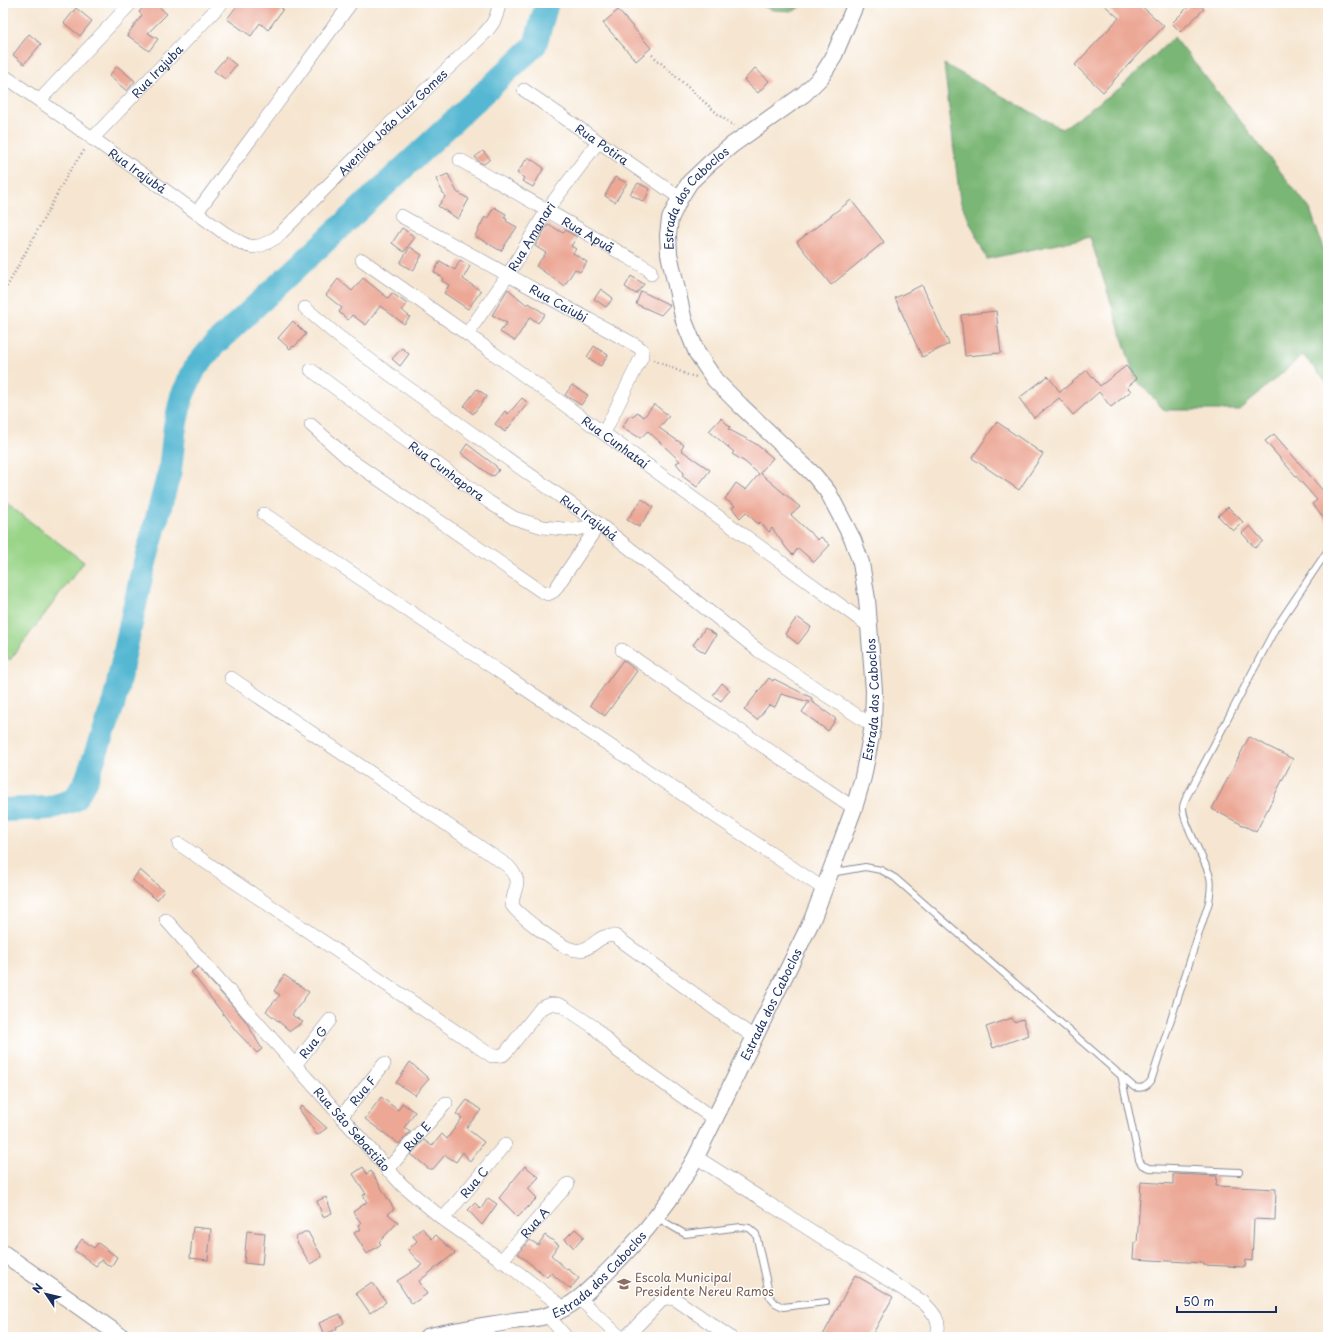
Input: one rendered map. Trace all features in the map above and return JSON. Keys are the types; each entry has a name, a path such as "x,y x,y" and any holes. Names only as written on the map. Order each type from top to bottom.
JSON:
{"street":[{"path":"40,100 131,3"},
{"name":"Rua Irajuba","path":"92,139 222,3"},
{"path":"197,212 351,3"},
{"name":"Avenida João Luiz Gomes","path":"277,237 375,138 484,34 493,24 497,15 499,3"},
{"name":"Estrada dos Caboclos","path":"427,1337 449,1331 548,1316 565,1309 580,1298 627,1251 656,1217 683,1179 696,1157 755,1038 812,920 854,808 863,777 873,726 874,691 867,599 861,563 853,540 828,492 814,475 715,380 697,353 684,321 669,254 668,235 670,219 690,182 710,163 745,135 804,94 821,77 832,58 856,3"},
{"name":"Rua Irajubá","path":"3,75 223,232 250,247 257,248 265,245 277,237"},
{"name":"Rua Potira","path":"524,90 680,198"},
{"name":"Rua Amanari","path":"467,334 508,275 546,210 598,142"},
{"name":"Rua Apuã","path":"460,160 650,270 651,274"},
{"name":"Rua Caiubi","path":"401,216 637,346 642,350 642,356"},
{"name":"Rua Cunhataí","path":"362,260 467,334 869,626"},
{"name":"Rua Irajubá","path":"305,308 338,336 389,374 599,524 759,651 873,726"},
{"path":"604,433 642,356"},
{"name":"Rua Cunhapora","path":"311,370 489,502 514,518 543,527 574,530 599,524"},
{"path":"311,425 349,459 541,591 548,594 554,591 599,524"},
{"path":"264,514 824,889"},
{"path":"622,650 854,808"},
{"path":"231,678 508,866 517,879 517,884 512,899 514,910 556,941 567,948 580,950 586,948 602,936 615,936 755,1038"},
{"path":"179,844 492,1056 503,1054 507,1051 542,1008 546,1005 557,1004 594,1027 618,1051 714,1119"},
{"name":"Rua São Sebastião","path":"166,920 387,1170 402,1185 443,1219 501,1260 565,1309"},
{"name":"Rua G","path":"295,1065 330,1020"},
{"name":"Rua F","path":"341,1117 384,1064"},
{"name":"Rua E","path":"387,1170 446,1103"},
{"name":"Rua C","path":"443,1219 505,1145"},
{"path":"696,1157 923,1302 933,1311 938,1320 939,1332 936,1337"},
{"name":"Rua A","path":"501,1260 568,1184"},
{"path":"3,1253 122,1337"},
{"path":"580,1298 620,1337"},
{"path":"626,1337 663,1299 668,1298 675,1299 730,1337"},
{"path":"548,1316 566,1337"}],"lane":[{"path":"829,874 865,867 881,870 895,878 1134,1087 1140,1089 1147,1086 1151,1081 1209,902 1211,887 1210,878 1185,819 1183,808 1186,798 1275,629 1328,550"},
{"path":"1121,1075 1138,1160 1142,1165 1149,1168 1239,1172"},
{"path":"656,1217 685,1234 741,1227 749,1228 756,1234 770,1297 775,1303 783,1307 826,1302"}],"path":[{"path":"652,55 719,116 745,135"},
{"path":"3,294 69,172 92,139"},
{"path":"642,356 688,375 715,380"}],"green space":[{"path":"755,3 805,3 794,11 773,10"},
{"path":"1174,37 1310,209 1328,263 1328,384 1303,355 1239,410 1164,410 1135,378 1090,237 987,259 960,201 944,64 1062,129 1120,88"},
{"path":"3,501 84,562 10,660 3,655"}],"building":[{"path":"147,3 155,3 167,14 148,33 158,39 149,51 127,35 142,15 139,12"},
{"path":"239,3 275,3 283,9 268,30 260,23 251,36 227,19"},
{"path":"1102,3 1138,3 1164,26 1103,92 1075,65 1119,18"},
{"path":"1192,3 1198,3 1204,9 1180,32 1172,23"},
{"path":"76,8 92,21 80,36 64,23"},
{"path":"618,10 651,48 636,61 603,23"},
{"path":"29,34 41,44 24,64 13,55"},
{"path":"226,57 236,65 225,79 214,71"},
{"path":"117,66 135,81 127,91 109,76"},
{"path":"755,68 769,81 758,93 744,80"},
{"path":"483,151 490,159 484,164 479,162 475,157"},
{"path":"528,157 544,168 533,187 522,181 524,178 517,173"},
{"path":"448,174 457,192 469,199 458,219 438,206 445,197 436,179"},
{"path":"615,177 627,183 615,202 605,196"},
{"path":"638,183 650,189 644,202 630,194"},
{"path":"851,200 884,242 831,285 797,242"},
{"path":"494,207 506,214 504,218 507,219 506,221 517,227 501,251 475,236 485,217 487,219"},
{"path":"548,224 563,233 565,230 577,237 571,246 576,249 573,253 587,262 580,272 575,269 564,286 536,266 546,253 535,246"},
{"path":"402,228 415,237 404,252 392,243"},
{"path":"410,247 422,255 413,271 400,263"},
{"path":"460,260 470,266 463,279 481,291 468,309 444,293 449,285 442,281 443,278 434,272 440,261 455,270"},
{"path":"631,276 644,284 636,294 625,287"},
{"path":"363,278 388,298 392,293 407,304 402,310 410,317 404,324 380,306 366,325 352,315 348,320 339,312 342,308 326,295 338,279 352,291"},
{"path":"922,285 949,344 922,357 895,298"},
{"path":"508,289 527,305 529,303 545,314 538,323 530,317 515,341 500,332 507,323 492,315"},
{"path":"601,289 613,298 606,307 594,299"},
{"path":"641,291 670,305 661,315 636,304"},
{"path":"996,311 1001,353 965,356 961,315"},
{"path":"293,321 306,334 294,347 293,346 290,349 278,338"},
{"path":"594,346 608,355 601,366 587,357"},
{"path":"402,348 409,354 400,366 392,359"},
{"path":"1126,366 1137,379 1127,387 1131,391 1111,407 1099,392 1073,415 1059,398 1034,418 1019,398 1048,376 1060,392 1087,370 1100,386"},
{"path":"572,385 588,395 581,405 565,395"},
{"path":"477,389 487,396 473,414 464,406"},
{"path":"522,398 528,403 505,432 495,424 505,411 508,414"},
{"path":"654,404 669,416 659,428 684,445 681,450 710,470 697,487 682,476 684,473 676,463 680,461 648,431 640,438 622,427 630,415 633,417 637,412 644,417"},
{"path":"721,418 730,427 728,429 756,444 773,458 760,473 800,507 791,515 818,540 821,537 830,545 814,562 798,548 793,555 772,528 769,532 760,522 758,524 746,512 740,518 732,508 735,506 725,499 736,483 746,490 759,474 745,462 732,454 734,452 709,431"},
{"path":"997,422 1043,454 1019,490 972,458"},
{"path":"1274,434 1325,493 1328,490 1328,523 1312,504 1317,500 1265,441"},
{"path":"467,444 496,466 499,470 494,476 490,475 461,453"},
{"path":"642,499 653,507 639,527 627,520"},
{"path":"1228,507 1243,522 1233,531 1218,516"},
{"path":"1250,526 1263,541 1255,548 1242,533"},
{"path":"797,617 811,627 798,644 785,634"},
{"path":"705,628 716,635 705,653 693,645"},
{"path":"623,660 637,671 605,716 590,705"},
{"path":"769,678 773,681 774,679 812,698 811,701 836,719 828,731 802,712 809,702 781,694 775,707 769,705 757,720 744,710"},
{"path":"722,683 730,690 721,701 713,695"},
{"path":"1249,737 1293,759 1256,832 1212,809"},
{"path":"140,870 164,891 157,900 132,880"},
{"path":"198,967 245,1020 262,1049 257,1053 237,1032 191,972"},
{"path":"284,975 309,992 292,1015 303,1022 290,1031 266,1011 280,995 274,991"},
{"path":"1012,1018 1014,1022 1023,1019 1029,1035 993,1048 986,1027"},
{"path":"410,1062 429,1079 415,1095 396,1083"},
{"path":"381,1097 398,1110 402,1103 415,1112 404,1128 410,1132 399,1144 365,1119"},
{"path":"467,1100 481,1110 466,1128 484,1142 470,1162 463,1152 456,1162 445,1155 433,1169 429,1169 411,1154 424,1140 432,1146 442,1134 447,1139 462,1118 456,1114"},
{"path":"302,1106 327,1128 317,1135 299,1109"},
{"path":"525,1166 539,1177 528,1189 537,1198 518,1217 499,1198"},
{"path":"363,1167 367,1174 371,1171 394,1209 388,1214 398,1222 379,1242 381,1244 367,1254 354,1233 361,1229 358,1225 361,1223 353,1212 367,1202 363,1195 366,1194 353,1174"},
{"path":"1173,1174 1217,1176 1216,1186 1276,1189 1275,1220 1254,1219 1252,1261 1246,1260 1245,1267 1133,1259 1134,1243 1137,1243 1141,1182 1173,1184"},
{"path":"326,1197 332,1213 323,1217 317,1201"},
{"path":"488,1198 497,1204 482,1225 468,1210 475,1203 481,1209"},
{"path":"193,1227 211,1229 208,1260 190,1258"},
{"path":"422,1228 432,1239 436,1235 455,1253 419,1281 427,1294 412,1304 397,1281 422,1265 408,1250 417,1241 413,1236"},
{"path":"575,1229 584,1237 574,1248 565,1239"},
{"path":"247,1231 265,1233 262,1265 244,1263"},
{"path":"304,1232 308,1232 322,1257 310,1264 295,1238"},
{"path":"545,1235 559,1245 551,1255 567,1270 568,1269 579,1278 570,1289 551,1273 547,1277 518,1254 530,1240 538,1245"},
{"path":"82,1239 94,1248 98,1243 117,1257 111,1267 101,1260 96,1266 74,1250"},
{"path":"855,1275 893,1297 871,1337 822,1337"},
{"path":"372,1282 386,1302 370,1313 356,1293"},
{"path":"340,1314 344,1323 336,1327 337,1329 324,1335 319,1323"}],"waterway":[{"path":"3,810 49,808 74,800 86,781 114,702 141,577 170,470 175,426 182,396 195,368 214,345 535,45 547,3"}],"place":[{"name":"Escola Municipal Presidente Nereu Ramos","path":"624,1284"}]}
